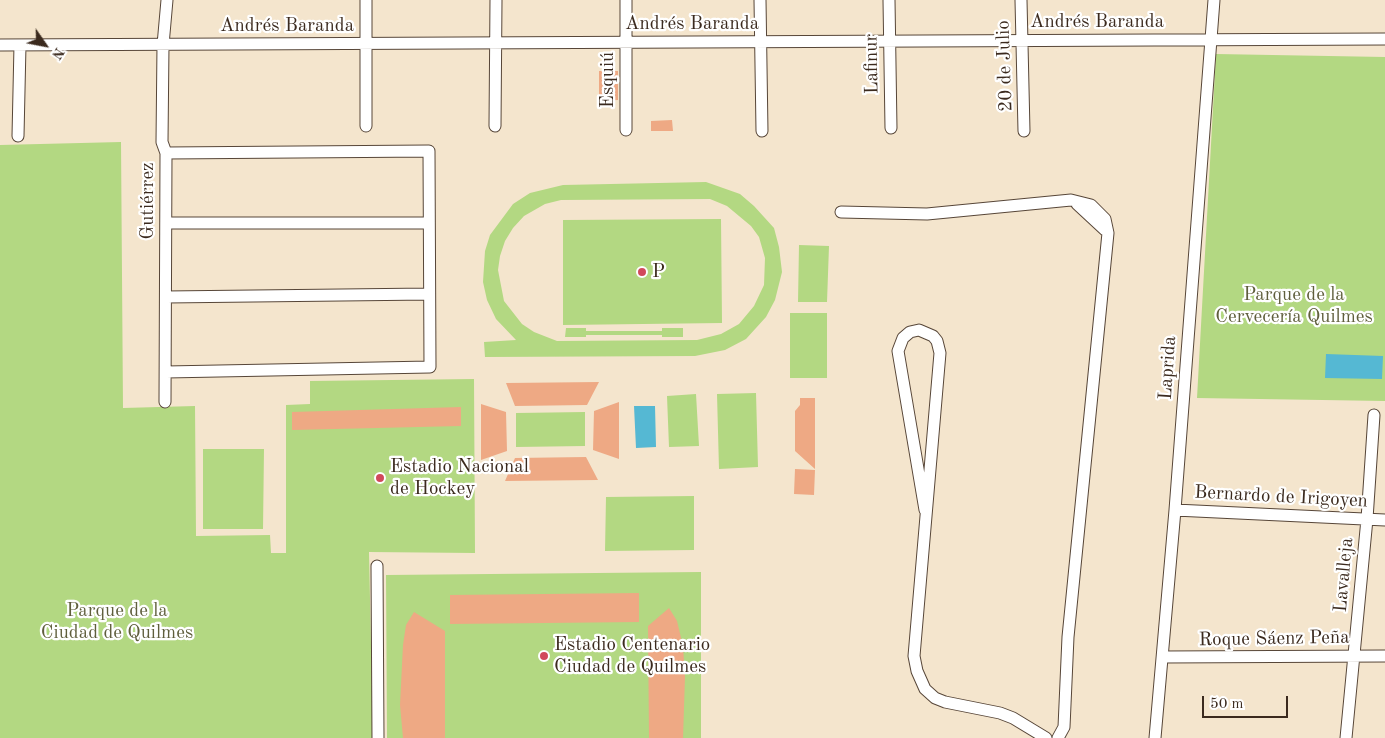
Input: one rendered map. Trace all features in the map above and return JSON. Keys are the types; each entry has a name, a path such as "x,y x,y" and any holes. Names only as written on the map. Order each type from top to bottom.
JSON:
{"street":[{"name":"Gutiérrez","path":"165,402 166,153 162,142 167,0"},
{"path":"366,0 366,126"},
{"path":"495,126 496,0"},
{"name":"Esquiú","path":"626,0 626,130"},
{"path":"760,0 762,131"},
{"name":"Lafinur","path":"890,0 891,128"},
{"name":"20 de Julio","path":"1020,0 1024,131"},
{"name":"Laprida","path":"1155,738 1175,510 1214,0"},
{"name":"Andrés Baranda","path":"0,45 1385,39"},
{"path":"18,136 20,45"},
{"path":"166,153 429,152 430,367 166,372"},
{"path":"841,212 928,214 1071,200 1085,210 1108,233 1068,637 1064,727 1058,738"},
{"path":"166,223 429,222"},
{"path":"166,298 429,294"},
{"path":"925,510 898,351 903,338 910,332 919,330 933,336 937,341 940,353 925,510 914,656 917,671 925,689 935,698 945,702 969,705 1013,718 1046,738"},
{"name":"Lavalleja","path":"1346,738 1367,519 1374,415"},
{"name":"Bernardo de Irigoyen","path":"1175,510 1385,520"},
{"path":"377,566 378,738"},
{"name":"Roque Sáenz Peña","path":"1163,658 1385,656"}],"green space":[{"name":"Parque de la Cervecería Quilmes","path":"1216,54 1385,57 1385,401 1197,398"},
{"name":"Parque de la Ciudad de Quilmes","path":"121,142 123,408 195,406 196,536 270,535 271,553 286,553 286,405 310,404 310,381 474,379 475,553 369,552 373,738 0,738 0,145"},
{"path":"706,182 740,194 774,228 779,247 782,272 775,300 766,317 746,339 725,350 695,356 485,357 484,342 516,340 496,319 487,300 483,282 485,251 490,235 513,204 530,193 563,185","holes":["710,199 727,206 751,226 759,237 765,258 764,285 754,306 739,324 721,334 697,340 557,341 534,332 522,324 504,301 498,270 505,241 524,216 545,204 561,200"]},
{"name":"P","path":"721,219 722,323 563,325 563,220"},
{"path":"799,245 829,246 827,302 798,302"},
{"path":"790,313 827,313 827,378 790,378"},
{"path":"566,328 586,328 586,331 662,331 662,328 683,328 683,337 662,337 662,335 586,335 586,337 565,337"},
{"path":"756,393 758,467 719,469 717,394"},
{"path":"696,394 699,446 669,447 667,396"},
{"path":"585,412 585,446 516,447 516,413"},
{"path":"203,449 264,449 263,529 203,529"},
{"path":"694,496 694,550 605,551 606,497"},
{"name":"Estadio Centenario Ciudad de Quilmes","path":"701,572 701,738 387,738 386,575"}],"water":[{"path":"1326,354 1383,356 1382,379 1325,378"},
{"path":"634,406 655,406 656,447 636,448"}],"building":[{"path":"599,71 618,71 618,100 599,101"},
{"path":"672,120 673,131 651,131 651,121"},
{"path":"599,382 587,405 515,406 506,383"},
{"path":"800,398 815,398 815,469 795,451 795,411 800,405"},
{"path":"619,402 619,459 593,450 594,411"},
{"path":"481,404 506,412 507,451 481,460"},
{"path":"461,407 461,426 292,430 292,412"},
{"path":"586,457 598,480 505,481 515,458"},
{"path":"795,469 815,470 814,495 794,494"},
{"path":"639,593 639,622 450,624 450,595"},
{"path":"669,608 677,621 683,646 685,677 683,738 649,738 648,626"},
{"path":"414,612 445,631 445,738 403,738 400,705 403,645 406,625"}],"place":[{"name":"P","path":"642,272"},
{"name":"Estadio Nacional de Hockey","path":"380,478"},
{"name":"Estadio Centenario Ciudad de Quilmes","path":"544,656"}]}
